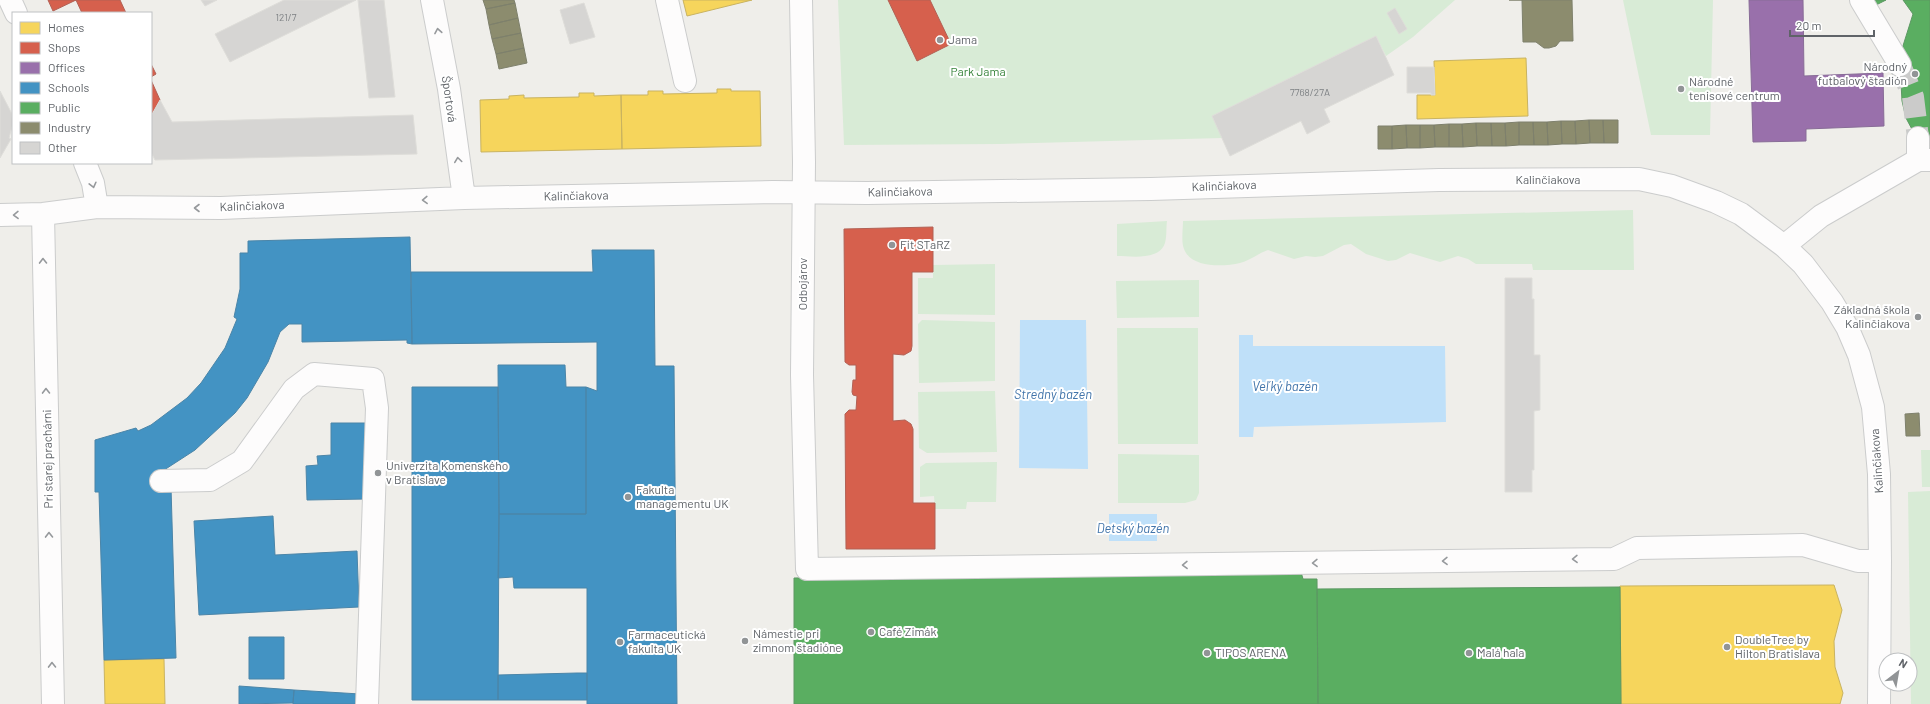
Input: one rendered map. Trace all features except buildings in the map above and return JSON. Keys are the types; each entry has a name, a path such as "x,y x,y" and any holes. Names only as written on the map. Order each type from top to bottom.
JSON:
{"street":[{"path":"10,0 16,12"},
{"name":"Športová","path":"432,0 449,89 464,198"},
{"path":"667,0 685,81"},
{"name":"Odbojárov","path":"801,0 804,162 802,375 807,569 1614,559 1637,548 1803,544 1858,561 1880,561"},
{"path":"1861,0 1900,65"},
{"path":"1784,246 1821,216 1924,160 1918,138"},
{"path":"86,164 93,183 97,207"},
{"name":"Kalinčiakova","path":"0,215 43,214 97,207 221,208 464,198 773,192 803,193 1151,189 1439,180 1639,180 1672,186 1716,202 1741,214 1784,246 1803,264 1832,302 1852,338 1863,367 1873,407 1878,467 1880,561 1879,704"},
{"name":"Pri starej prachárni","path":"43,214 53,704"},
{"path":"161,481 210,480 242,461 294,389 314,374 373,379 377,408 367,704"}],"green space":[{"name":"Park Jama","path":"838,0 1455,0 1413,37 1386,56 1376,36 1212,116 1222,138 1000,144 844,145"},
{"name":"Národné tenisové centrum","path":"1623,0 1713,0 1710,135 1651,135"},
{"path":"1633,210 1634,270 1533,270 1532,264 1476,264 1468,259 1458,256 1440,262 1410,253 1396,260 1388,261 1366,254 1351,244 1344,245 1323,256 1306,256 1294,259 1268,250 1243,262 1225,265 1208,265 1193,260 1188,255 1184,249 1182,235 1183,221"},
{"path":"1167,221 1165,243 1162,249 1157,253 1137,257 1117,256 1117,224"},
{"path":"995,264 995,315 918,314 918,278 933,278 933,265"},
{"path":"1199,280 1199,317 1117,318 1116,281"},
{"path":"922,320 995,322 995,381 919,383 918,324"},
{"path":"1117,328 1198,328 1198,444 1118,444"},
{"path":"995,391 997,452 927,453 919,448 918,392"},
{"path":"1921,450 1930,450 1930,487 1922,487"},
{"path":"1118,454 1199,455 1199,493 1196,500 1185,503 1118,503"},
{"path":"997,462 996,502 967,502 966,509 935,509 934,496 920,497 920,467 926,463"},
{"path":"1930,491 1930,704 1911,704 1911,692 1918,692 1918,652 1910,652 1908,492"}],"water":[{"name":"Stredný bazén","path":"1020,320 1086,320 1088,469 1019,468"},
{"name":"Veľký bazén","path":"1239,335 1253,335 1253,346 1445,346 1446,422 1254,427 1253,437 1239,437"},
{"name":"Detský bazén","path":"1109,514 1157,514 1157,541 1109,541"}],"tunnel":[{"path":"1900,65 1913,97 1918,138"}],"place":[{"name":"Jama","path":"940,40"},
{"name":"Národný futbalový štadión","path":"1915,74"},
{"name":"Národné tenisové centrum","path":"1681,89"},
{"name":"Fit STaRZ","path":"892,245"},
{"name":"Základná škola Kalinčiakova","path":"1918,317"},
{"name":"Univerzita Komenského v Bratislave","path":"378,473"},
{"name":"Fakulta managementu UK","path":"628,497"},
{"name":"Café Zimák","path":"871,632"},
{"name":"Námestie pri zimnom štadióne","path":"745,641"},
{"name":"Farmaceutická fakulta UK","path":"620,642"},
{"name":"DoubleTree by Hilton Bratislava","path":"1727,647"},
{"name":"TIPOS ARENA","path":"1207,653"},
{"name":"Malá hala","path":"1469,653"}]}
